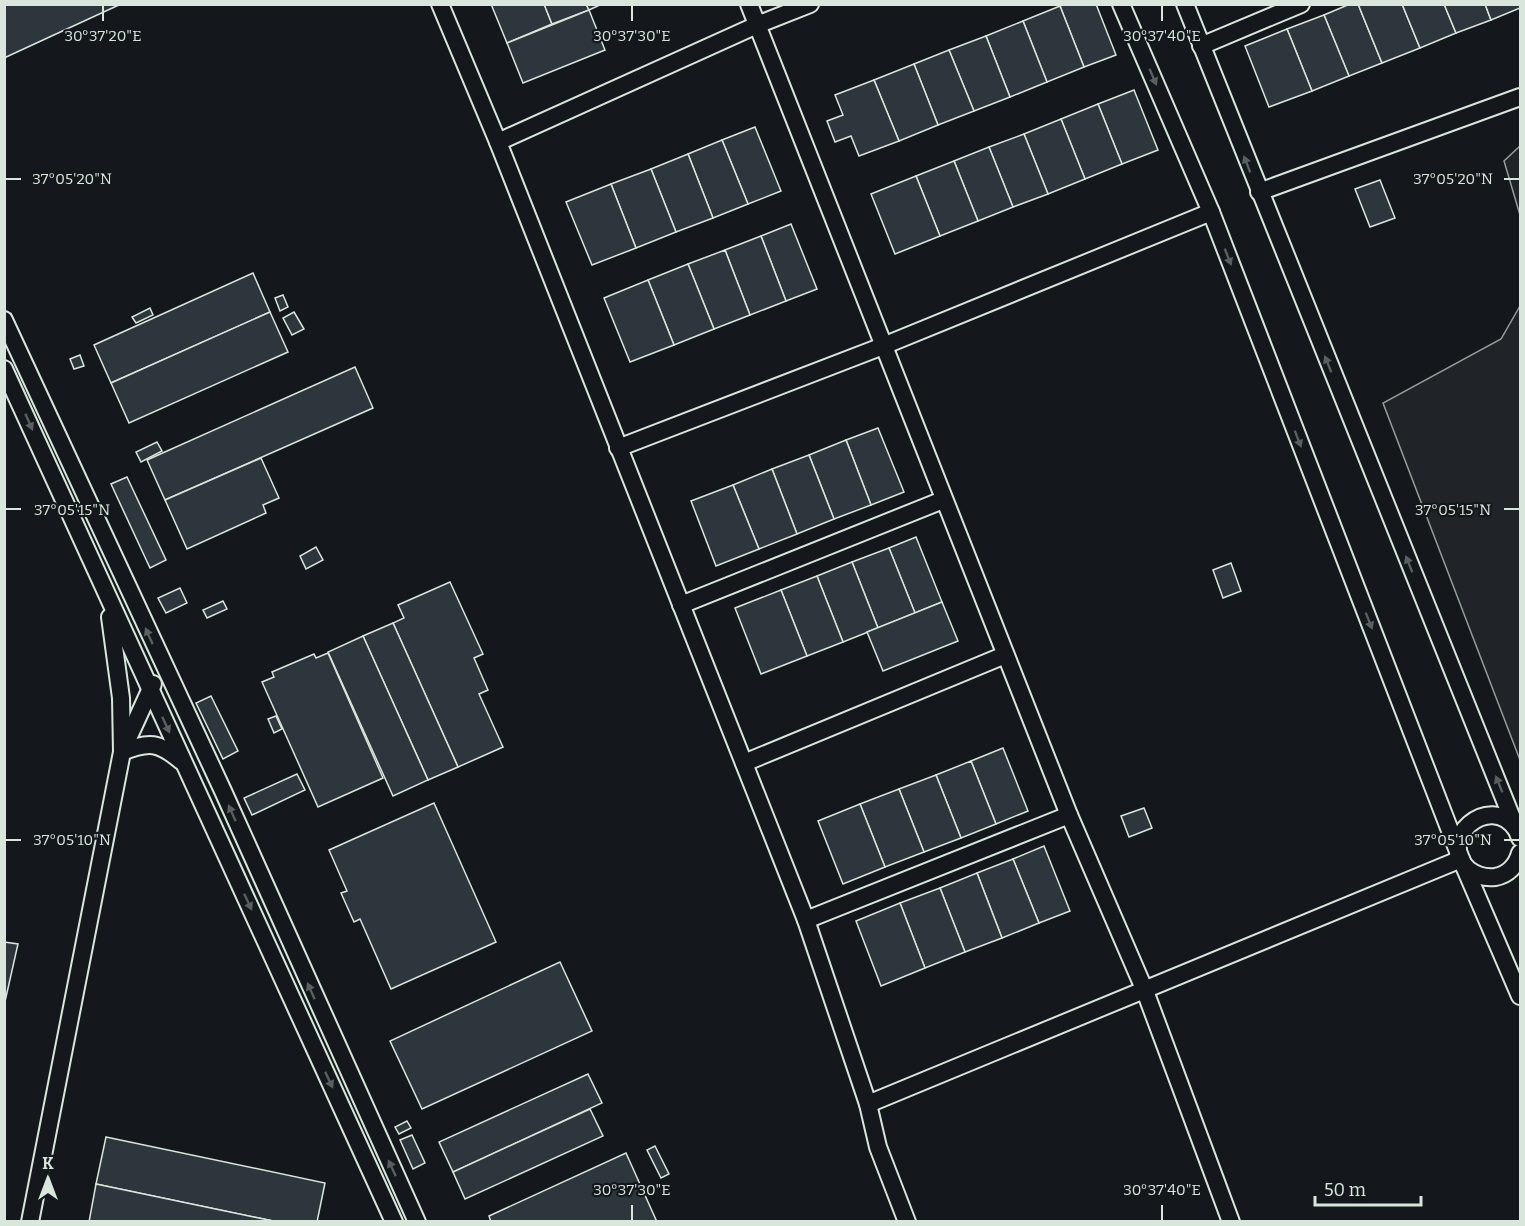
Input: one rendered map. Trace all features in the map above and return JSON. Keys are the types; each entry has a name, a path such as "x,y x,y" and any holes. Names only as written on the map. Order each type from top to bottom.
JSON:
{"street":[{"path":"440,4 498,142 806,920 868,1104 878,1147 907,1221"},
{"path":"749,4 1069,815 1145,991 1231,1221"},
{"path":"498,142 757,25 810,4"},
{"path":"1121,4 1211,212 1461,859 1521,996"},
{"path":"1185,4 1520,835"},
{"path":"1201,46 1301,4"},
{"path":"1259,192 1521,97"},
{"path":"618,448 883,346 1211,212"},
{"path":"4,320 164,669 228,802 330,1034 417,1221"},
{"path":"4,369 394,1221"},
{"path":"39,446 58,437"},
{"path":"681,605 944,500"},
{"path":"98,575 119,570"},
{"path":"30,1221 122,752 121,698 107,596"},
{"path":"744,763 1005,655"},
{"path":"122,752 149,690 164,669"},
{"path":"122,752 140,745 154,745 166,748 184,763"},
{"path":"1520,835 1507,819 1490,814 1473,820 1461,833 1458,842 1461,859 1473,873 1490,878 1507,873 1514,867 1521,853"},
{"path":"806,920 1069,815"},
{"path":"868,1104 1461,859"},
{"path":"311,1041 330,1034"}],"shaded area":[{"path":"1520,146 1520,215 1504,161"},
{"path":"1520,306 1520,760 1383,403 1501,339"}],"building":[{"path":"4,4 121,4 4,58"},
{"path":"491,4 544,4 552,24 507,43"},
{"path":"544,4 586,4 589,10 552,24"},
{"path":"586,4 602,4 589,10"},
{"path":"1096,4 1116,55 1084,67 1060,6"},
{"path":"1350,4 1358,4 1382,63 1349,76 1324,15"},
{"path":"1358,4 1402,4 1420,48 1382,63"},
{"path":"1402,4 1444,4 1456,33 1420,48"},
{"path":"1444,4 1485,4 1491,20 1456,33"},
{"path":"1485,4 1520,4 1520,8 1491,20"},
{"path":"1060,6 1084,67 1047,82 1023,21"},
{"path":"589,10 605,50 523,83 507,43"},
{"path":"1324,15 1349,76 1312,91 1287,29"},
{"path":"1023,21 1047,82 1010,97 986,36"},
{"path":"1287,29 1312,91 1269,107 1245,46"},
{"path":"986,36 1010,97 974,111 949,50"},
{"path":"949,50 974,111 938,125 914,64"},
{"path":"914,64 938,125 899,141 874,80"},
{"path":"874,80 899,141 859,156 851,136 835,142 827,121 843,115 835,95"},
{"path":"1134,90 1158,150 1122,164 1098,104"},
{"path":"1098,104 1122,164 1085,179 1061,119"},
{"path":"1061,119 1085,179 1048,194 1024,134"},
{"path":"755,127 781,191 748,204 722,140"},
{"path":"1024,134 1048,194 1013,207 989,147"},
{"path":"722,140 748,204 713,218 688,154"},
{"path":"989,147 1013,207 978,221 954,161"},
{"path":"688,154 713,218 676,232 651,169"},
{"path":"954,161 978,221 940,236 916,176"},
{"path":"651,169 676,232 636,248 611,184"},
{"path":"916,176 940,236 895,254 871,194"},
{"path":"1380,180 1395,218 1370,227 1355,189"},
{"path":"611,184 636,248 592,265 566,202"},
{"path":"791,224 817,289 786,301 761,236"},
{"path":"761,236 786,301 750,315 725,250"},
{"path":"725,250 750,315 714,329 688,264"},
{"path":"688,264 714,329 674,345 648,280"},
{"path":"253,273 270,312 111,383 94,345"},
{"path":"648,280 674,345 630,362 604,298"},
{"path":"283,295 288,307 280,311 275,298"},
{"path":"150,308 153,315 136,323 132,317"},
{"path":"270,312 288,352 129,423 111,383"},
{"path":"294,312 304,329 292,335 283,318"},
{"path":"80,355 84,366 74,369 70,359"},
{"path":"355,367 373,408 165,500 147,460"},
{"path":"878,428 904,492 871,505 846,440"},
{"path":"846,440 871,505 834,519 809,455"},
{"path":"157,442 162,451 141,462 136,452"},
{"path":"809,455 834,519 797,534 772,469"},
{"path":"261,458 279,498 263,505 266,513 187,549 165,500"},
{"path":"772,469 797,534 759,549 733,485"},
{"path":"127,477 166,560 150,568 111,484"},
{"path":"733,485 759,549 716,566 691,501"},
{"path":"916,537 942,602 915,613 889,548"},
{"path":"316,547 323,560 306,569 300,556"},
{"path":"889,548 915,613 878,628 852,562"},
{"path":"852,562 878,628 843,642 817,576"},
{"path":"1231,563 1241,591 1223,598 1213,570"},
{"path":"817,576 843,642 807,656 781,590"},
{"path":"450,582 483,654 474,658 488,690 479,694 503,747 458,767 393,623 404,618 398,605"},
{"path":"180,588 187,603 166,613 158,598"},
{"path":"781,590 807,656 761,674 735,608"},
{"path":"223,601 227,609 207,618 203,610"},
{"path":"942,602 958,641 883,671 867,632"},
{"path":"393,623 458,767 428,780 363,636"},
{"path":"363,636 428,780 393,796 328,652"},
{"path":"328,653 383,778 318,807 262,682 274,677 272,672 314,654 316,658"},
{"path":"211,696 238,751 223,759 196,703"},
{"path":"276,716 282,729 274,733 268,719"},
{"path":"1003,748 1028,811 996,824 971,761"},
{"path":"971,761 996,824 961,838 936,775"},
{"path":"297,774 305,790 252,815 244,798"},
{"path":"936,775 961,838 924,852 899,789"},
{"path":"899,789 924,852 885,867 860,804"},
{"path":"434,803 496,942 391,989 360,919 354,922 341,893 347,891 329,850"},
{"path":"860,804 885,867 843,884 818,821"},
{"path":"1144,808 1152,828 1129,837 1121,816"},
{"path":"1044,846 1070,911 1039,923 1013,859"},
{"path":"1013,859 1039,923 1002,938 977,873"},
{"path":"977,873 1002,938 965,952 940,888"},
{"path":"940,888 965,952 925,968 900,903"},
{"path":"900,903 925,968 881,986 856,921"},
{"path":"4,942 18,944 4,1006"},
{"path":"560,962 592,1031 422,1109 390,1041"},
{"path":"588,1074 602,1103 453,1172 439,1142"},
{"path":"590,1109 603,1136 465,1199 453,1172"},
{"path":"407,1121 411,1128 399,1134 395,1127"},
{"path":"412,1135 425,1163 413,1169 400,1140"},
{"path":"106,1137 325,1183 317,1222 278,1222 96,1184"},
{"path":"655,1146 669,1174 661,1178 647,1150"},
{"path":"626,1153 657,1222 491,1222 489,1216"},
{"path":"96,1184 278,1222 89,1222"}]}
